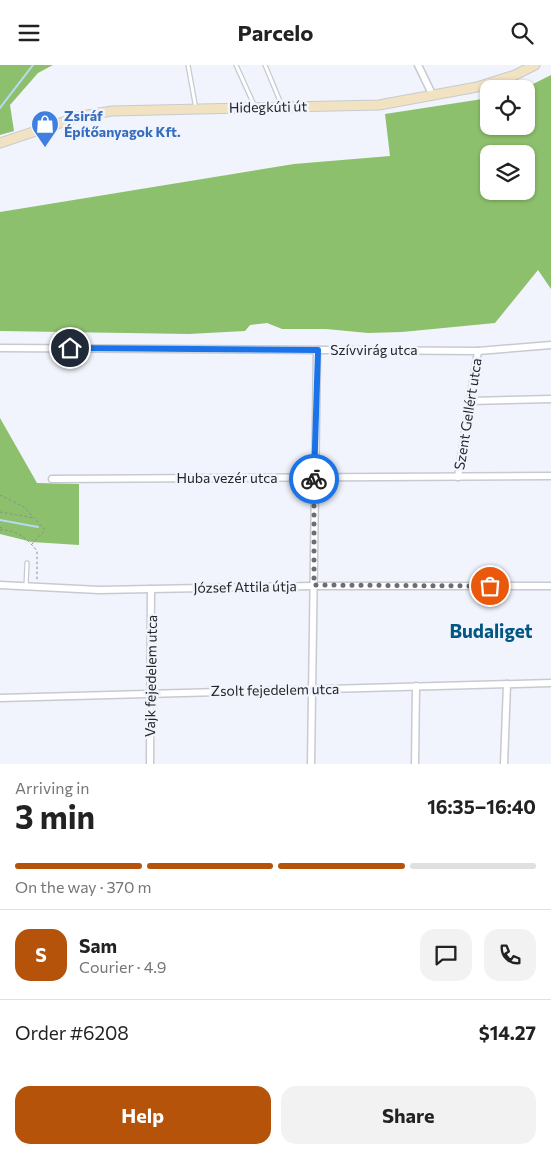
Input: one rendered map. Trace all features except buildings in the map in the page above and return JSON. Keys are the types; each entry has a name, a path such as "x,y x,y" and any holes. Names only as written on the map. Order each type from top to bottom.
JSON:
{"main road":[{"name":"Hidegkúti út","path":"0,143 96,113 379,105 433,96 497,81 535,65"}],"street":[{"path":"418,65 433,96"},
{"name":"Szívvirág utca","path":"0,348 478,351 551,345"},
{"path":"311,764 314,477 318,350"},
{"name":"Szent Gellért utca","path":"458,477 478,351"},
{"path":"470,401 551,399"},
{"name":"Huba vezér utca","path":"52,479 551,475"},
{"name":"József Attila útja","path":"0,585 91,590 314,585 551,586"},
{"name":"Vajk fejedelem utca","path":"150,764 151,589"},
{"name":"Zsolt fejedelem utca","path":"0,697 551,683"},
{"path":"504,764 507,684"},
{"path":"415,764 416,686"}],"lane":[{"path":"188,65 196,109"},
{"path":"236,65 256,108"},
{"path":"265,65 282,107"},
{"path":"26,563 26,586"}],"path":[{"path":"0,495 16,502 35,518 45,530 32,544"},
{"path":"0,512 35,518"},
{"path":"0,529 23,536 37,551 37,587"}],"green space":[{"path":"0,65 53,65 38,73 10,105 14,131 0,135"},
{"path":"551,75 551,289 538,270 495,323 402,332 368,333 326,329 282,329 267,323 250,325 245,331 189,334 0,331 0,212 294,164 390,156 385,114 480,99 480,135 535,135 535,83"},
{"path":"0,418 37,483 79,484 79,545 32,542 0,534"}],"waterway":[{"path":"0,108 33,65"},
{"path":"0,520 38,527"}],"way so far":[{"path":"314,479 314,585 490,586"}],"place":[{"name":"Zsiráf Építőanyagok Kft.","path":"45,148"}],"district":[{"name":"Budaliget","path":"491,631"}],"route":[{"path":"70,348 318,350 314,479"}]}
